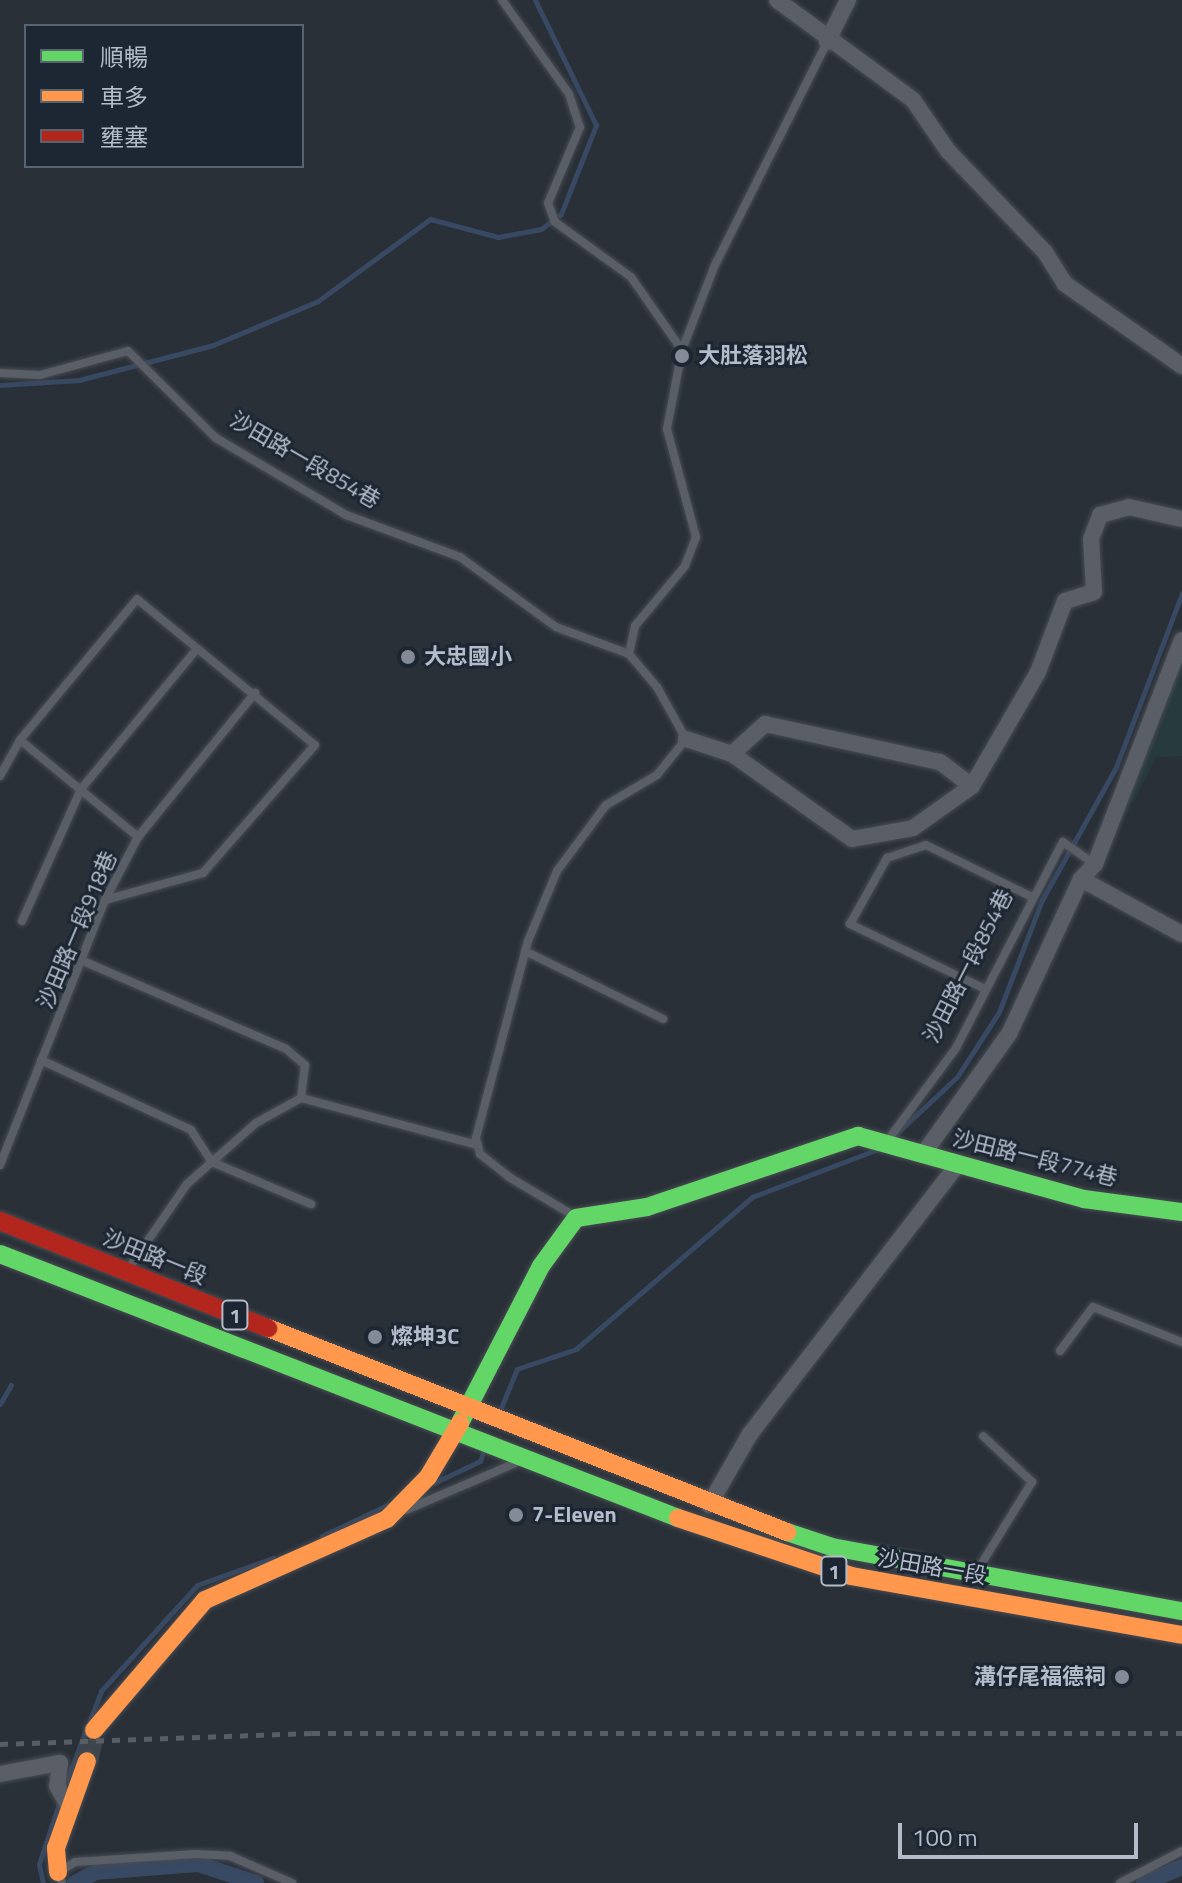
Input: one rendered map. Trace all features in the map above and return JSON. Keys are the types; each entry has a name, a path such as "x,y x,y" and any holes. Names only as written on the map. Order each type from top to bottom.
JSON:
{"main road":[{"path":"94,1730 205,1600 387,1519 444,1459 541,1266 576,1218 647,1207 858,1136 924,1153"},
{"name":"沙田路一段774巷","path":"924,1153 957,1165 1084,1199 1182,1212"},
{"name":"沙田路一段","path":"0,1221 709,1505 832,1547 973,1577 1175,1611"},
{"name":"1","path":"0,1254 459,1429"},
{"name":"沙田路一段","path":"459,1429 851,1576 1182,1635"},
{"path":"60,1877 56,1848 68,1805 87,1761"}],"street":[{"path":"777,0 827,42 913,100 948,151 1045,252 1065,284 1182,366"},
{"path":"827,42 848,0"},
{"path":"686,739 732,754 852,839 913,828 972,786 1038,672 1065,601 1094,592 1091,539 1100,515 1129,507 1182,519"},
{"path":"924,1153 1009,1034 1081,879 1095,864 1182,640"},
{"path":"732,754 765,724 940,762 972,786"},
{"path":"1081,879 1182,934"},
{"path":"709,1505 750,1434 957,1165"},
{"path":"0,1774 60,1763 57,1786 68,1805"}],"lane":[{"path":"502,0 569,94 580,127 548,203 555,222 637,283 682,350"},
{"path":"478,1145 525,951 557,871 606,805 657,775 686,739 629,654 635,626 685,566 696,537 667,429 682,350 715,265 827,42"},
{"name":"沙田路一段854巷","path":"0,373 68,370 120,349 142,360 216,438 346,515 460,557 556,627 629,654"},
{"path":"0,776 20,740 137,599 315,745 203,873 105,900"},
{"path":"22,921 81,789 197,649"},
{"name":"沙田路一段918巷","path":"0,1165 105,900 138,837 255,693"},
{"path":"20,740 138,837"},
{"name":"沙田路一段854巷","path":"887,1141 956,1048 1030,896 1063,842 1095,864"},
{"path":"983,988 850,924 887,858 926,845 1030,896"},
{"path":"525,951 663,1019"},
{"path":"83,961 286,1049 305,1065 301,1098"},
{"path":"41,1060 191,1130 212,1162 311,1204"},
{"path":"127,1272 187,1184 256,1123 301,1098 478,1145 509,1177 576,1218"},
{"path":"1060,1351 1093,1307 1182,1342"},
{"path":"973,1577 1032,1482 983,1436"},
{"path":"387,1519 493,1468 534,1459"},
{"path":"1153,1632 1175,1611 1182,1594"},
{"path":"1120,1883 1182,1851"},
{"path":"60,1877 138,1854 196,1854 230,1856 292,1883"}],"green space":[{"path":"1182,628 1182,756 1156,757 1134,802 1111,807"}],"waterway":[{"path":"0,385 79,380 213,345 318,301 430,219 498,237 541,229 561,214 596,125 535,0"},
{"path":"896,1134 957,1077 999,1012 1042,900 1116,767 1182,593"},
{"path":"498,1415 517,1369 576,1349 752,1197 876,1150"},
{"path":"0,1404 11,1385"},
{"path":"434,1483 480,1461 484,1450"},
{"path":"322,1536 389,1504"},
{"path":"90,1720 101,1691 197,1585 273,1558"},
{"path":"63,1791 86,1729"},
{"path":"43,1883 39,1864 60,1800"},
{"path":"75,1883 96,1872 198,1864 256,1883"},
{"path":"1144,1883 1182,1867"}],"tunnel":[{"path":"87,1761 94,1730"}],"railway":[{"path":"0,1744 312,1733 1182,1733"}],"traffic: fast":[{"path":"460,1423 541,1266 576,1218 647,1207 858,1136 1084,1199 1182,1212"},
{"path":"0,1254 678,1518"},
{"path":"787,1532 832,1547 1182,1611"}],"traffic: slow":[{"path":"268,1328 787,1532"},
{"path":"94,1730 205,1600 387,1519 428,1477 460,1423"},
{"path":"678,1518 851,1576 1182,1635"},
{"path":"58,1872 56,1848 87,1761"}],"traffic: jam":[{"path":"0,1221 268,1328"}],"place":[{"name":"大肚落羽松","path":"682,356"},
{"name":"大忠國小","path":"408,657"},
{"name":"燦坤3C","path":"375,1337"},
{"name":"7-Eleven","path":"516,1515"},
{"name":"溝仔尾福德祠","path":"1122,1677"}]}
